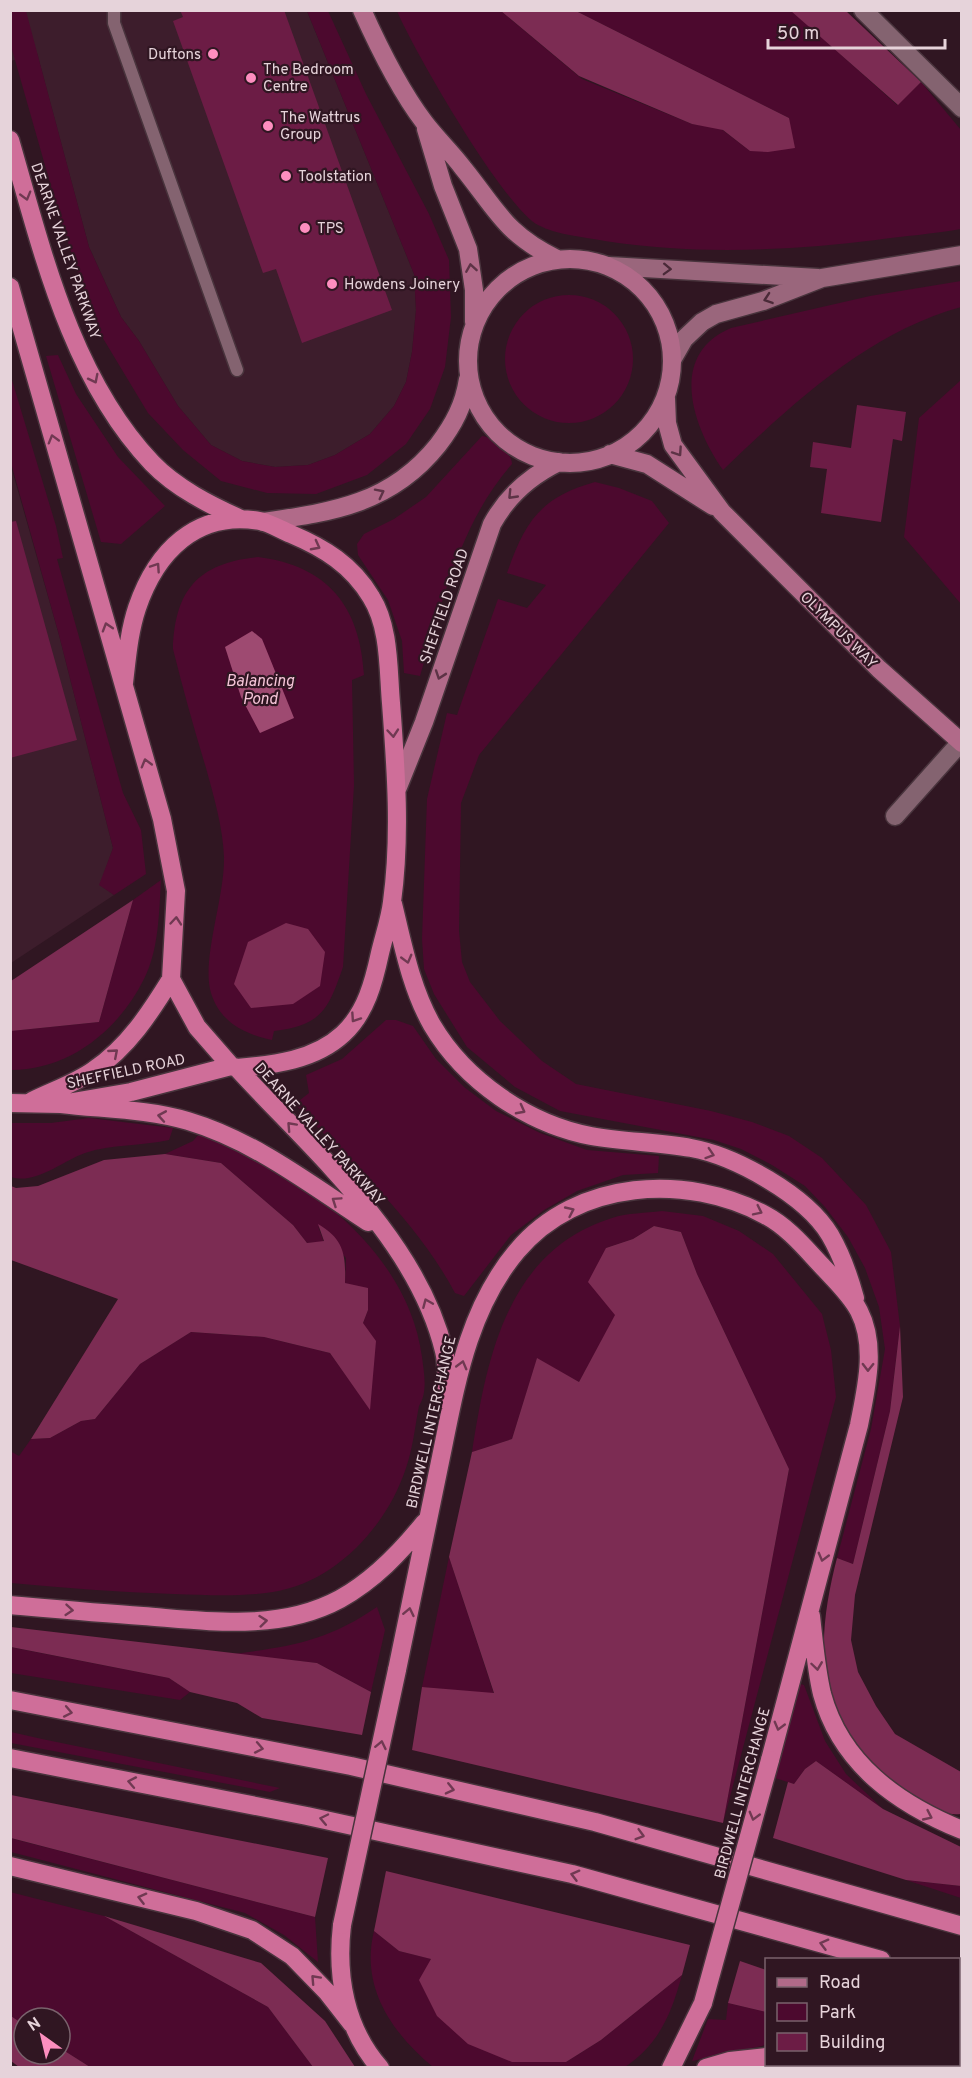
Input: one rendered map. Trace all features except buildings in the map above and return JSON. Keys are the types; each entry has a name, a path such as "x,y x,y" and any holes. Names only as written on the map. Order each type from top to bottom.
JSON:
{"highway":[{"name":"DEARNE VALLEY PARKWAY","path":"10,140 69,328 105,397 135,443 153,464 172,481 241,519"},
{"path":"10,287 124,682 173,868 177,911 171,979"},
{"path":"124,682 136,610 149,577 171,547 201,528 241,519 263,522 312,543 333,555 354,572 372,598 383,626 398,787 392,903 416,993 432,1026 450,1049 488,1087 512,1105 537,1118 591,1136 692,1148 738,1162 770,1179 797,1200 829,1233 847,1272 859,1310"},
{"name":"SHEFFIELD ROAD","path":"19,1103 61,1104 131,1092 234,1067 289,1062 327,1046 344,1034 365,1003 374,980 392,903"},
{"name":"DEARNE VALLEY PARKWAY","path":"171,979 198,1027 339,1177 385,1233 417,1280 434,1319 445,1353 447,1421"},
{"name":"SHEFFIELD ROAD","path":"19,1103 100,1065 139,1028 171,979"},
{"path":"61,1104 154,1115 187,1121 205,1128 267,1156 385,1233"},
{"name":"BIRDWELL INTERCHANGE","path":"380,2067 352,2024 340,1964 342,1925 397,1670 447,1421 473,1326 484,1299 506,1265 535,1232 556,1218 622,1192 659,1188 714,1194 767,1216 785,1229 837,1281 859,1310 868,1347 868,1379 859,1425 770,1760 703,2003 671,2067"},
{"path":"10,1605 228,1623 267,1621 322,1607 364,1584 399,1554 427,1520"},
{"path":"809,1608 822,1692 827,1710 844,1742 871,1776 902,1802 925,1816 962,1830"},
{"path":"10,1700 351,1766 595,1822 962,1926"},
{"path":"10,1758 307,1816 572,1874 876,1958"},
{"path":"10,1866 196,1911 252,1930 292,1956 327,1992 352,2024"},
{"path":"706,2067 730,2061 765,2057"}],"main road":[{"path":"362,10 376,41 424,122 464,169 495,213 530,246 557,259"},
{"path":"263,522 329,512 357,504 404,479 429,456 451,428 465,399 469,373 469,350 474,327 474,290 468,249 443,186 424,122"},
{"path":"672,360 684,339 702,322 716,314 763,301 822,278 962,255"},
{"path":"474,327 491,296 503,284 534,266 557,259 580,259 609,266 822,278"},
{"path":"469,373 479,406 499,434 527,453 560,462 585,461 610,454 644,431 657,414 666,396 672,360 670,340 655,303 642,288 609,266"},
{"name":"OLYMPUS WAY","path":"666,396 667,423 672,445 722,512 879,669 961,743"},
{"name":"OLYMPUS WAY","path":"610,454 647,464 722,512"},
{"name":"SHEFFIELD ROAD","path":"398,787 424,722 486,536 503,505 519,488 538,472 560,462"}],"street":[{"path":"862,10 962,108"},
{"path":"895,816 961,743"}],"lane":[{"path":"114,10 114,23 237,370"}],"shaded area":[{"path":"10,11 307,11 414,274 416,310 412,352 406,382 394,406 370,434 335,455 308,465 275,467 242,461 211,445 178,406 139,341 121,317 89,247 37,53 11,61"},
{"path":"501,11 576,11 789,118 795,148 768,152 750,151 723,130 692,124 579,76"},
{"path":"791,11 846,11 921,82 898,105"},
{"path":"10,463 59,635 113,848 100,885 114,895 11,963"},
{"path":"133,900 99,1022 11,1031 11,981"},
{"path":"286,923 308,929 325,952 320,986 293,1004 251,1008 234,984 248,942"},
{"path":"165,1154 221,1163 293,1225 307,1243 324,1241 318,1224 338,1242 344,1256 345,1283 368,1288 368,1310 363,1323 376,1341 370,1410 330,1353 264,1337 191,1332 140,1364 95,1419 81,1421 50,1438 31,1439 118,1299 11,1260 11,1186 16,1188 38,1186 104,1160"},
{"path":"654,1226 681,1232 697,1274 789,1469 723,1823 412,1750 422,1687 494,1693 449,1557 472,1452 512,1439 537,1358 579,1382 615,1315 588,1282 606,1248 633,1239"},
{"path":"900,1326 903,1397 855,1595 851,1640 858,1672 876,1706 895,1734 961,1772 961,1814 941,1812 930,1807 895,1785 879,1771 851,1736 840,1716 826,1674 824,1629 831,1581 837,1558 853,1564 890,1411"},
{"path":"11,1627 317,1663 371,1692 362,1735 262,1718 237,1703 190,1692 169,1678 11,1647"},
{"path":"816,1761 883,1809 961,1847 961,1886 906,1880 773,1838 788,1782 794,1784 805,1769"},
{"path":"11,1795 328,1858 315,1917 11,1838"},
{"path":"386,1871 690,1945 682,1975 601,2040 566,2062 512,2062 468,2044 437,2016 419,1980 431,1959 399,1951 374,1931"},
{"path":"104,1916 261,1963 325,2021 355,2067 313,2067 268,2007"},
{"path":"740,1961 765,1970 765,2012 728,2003"},
{"path":"11,2016 12,2062 11,2061"},
{"path":"72,2056 90,2067 19,2067 72,2066"}],"green space":[{"path":"10,11 26,11 89,247 121,317 139,341 178,406 211,445 242,461 275,467 308,465 335,455 370,434 394,406 406,382 412,352 416,310 414,274 307,11 328,11 366,94 429,214 449,260 451,317 445,367 430,409 406,444 367,475 316,494 267,493 221,481 183,450 148,413 95,325 60,218 11,46"},
{"path":"397,11 501,11 582,79 692,124 720,128 750,151 789,118 576,11 792,11 897,105 921,82 961,130 961,229 808,247 706,250 605,241 545,228 523,212 483,160 440,92"},
{"path":"961,281 961,307 894,334 833,373 776,420 723,470 703,433 695,413 692,393 692,373 699,356 711,340 731,328 870,296"},
{"path":"569,295 593,300 614,314 628,335 633,359 628,383 614,404 593,418 569,423 545,418 524,404 510,383 505,359 510,335 524,314 545,300"},
{"path":"58,355 76,394 118,457 165,506 121,544 101,542 46,356"},
{"path":"11,377 56,526 63,558 57,559 123,793 141,830 146,874 114,895 99,885 113,848 59,635 11,463"},
{"path":"961,380 961,604 904,537 919,418"},
{"path":"482,436 501,446 509,455 512,464 494,487 466,538 445,592 420,676 404,673 402,641 388,600 358,555 357,544 364,534 394,519 426,497"},
{"path":"595,482 619,488 652,501 669,523 479,755 461,803 459,931 462,962 470,982 500,1021 542,1061 576,1084 711,1111 752,1122 789,1136 822,1158 866,1205 891,1252 900,1326 890,1411 853,1564 837,1558 871,1429 885,1349 879,1307 865,1268 848,1237 805,1186 741,1149 714,1140 560,1111 515,1087 467,1047 434,994 424,969 422,939 427,799 447,713 457,715 498,599 527,608 546,585 507,573 529,525 548,504 561,495"},
{"path":"258,557 304,570 321,580 336,594 356,629 364,675 352,680 354,785 343,967 333,994 321,1013 303,1025 274,1031 272,1040 234,1025 220,1012 211,993 209,963 221,890 223,846 215,801 173,649 179,610 185,595 194,583 220,565"},
{"path":"161,880 153,956 144,979 120,1015 106,1031 72,1055 53,1063 11,1070 10,1031 99,1022 133,900"},
{"path":"386,1020 396,1020 413,1026 436,1059 464,1087 496,1111 540,1133 587,1150 659,1156 658,1173 623,1175 577,1191 544,1210 511,1235 464,1296 455,1293 439,1266 402,1216 295,1104 309,1093 306,1075 342,1059"},
{"path":"89,1118 173,1128 169,1140 95,1150 30,1178 11,1177 11,1123 51,1123"},
{"path":"199,1134 236,1149 273,1168 308,1191 341,1217 370,1247 394,1280 412,1317 422,1357 425,1382 410,1453 397,1490 372,1530 338,1564 318,1577 273,1592 236,1595 174,1594 11,1583 10,1451 19,1456 31,1439 50,1438 81,1421 95,1419 140,1364 191,1332 264,1337 330,1353 370,1409 363,1323 368,1310 345,1283 346,1258 318,1226 324,1242 307,1243 293,1225 221,1163 165,1154 193,1141"},
{"path":"662,1211 703,1216 739,1231 773,1254 822,1314 831,1350 836,1397 723,1823 789,1469 697,1274 681,1232 654,1226 633,1239 606,1248 616,1315 579,1382 537,1359 512,1439 472,1452 485,1380 495,1345 508,1312 526,1281 548,1255 576,1234 618,1216"},
{"path":"449,1557 494,1694 422,1687"},
{"path":"377,1607 385,1630 371,1692 317,1663 234,1654 292,1645 325,1635 342,1628"},
{"path":"10,1647 169,1678 190,1692 180,1700 11,1673"},
{"path":"800,1684 804,1685 825,1741 846,1774 883,1809 816,1761 805,1769 794,1784 775,1778"},
{"path":"11,1732 280,1788 270,1792 11,1743"},
{"path":"10,1838 315,1917 318,1962 284,1935 245,1913 11,1852"},
{"path":"906,1880 961,1886 961,1898"},
{"path":"10,1892 104,1916 268,2007 313,2067 90,2067 72,2056 72,2006 12,2006 11,2016"},
{"path":"374,1931 399,1951 432,1959 566,2062 601,2040 682,1975 668,2015 656,2038 625,2067 433,2067 405,2039 383,2007 372,1971 371,1952"},
{"path":"728,2003 765,2012 765,2045 692,2061 708,2019 726,2020"}],"water":[{"name":"Balancing Pond","path":"252,631 262,639 294,718 260,733 241,697 225,647"}],"place":[{"name":"Duftons","path":"213,54"},
{"name":"The Bedroom Centre","path":"251,78"},
{"name":"The Wattrus Group","path":"268,126"},
{"name":"Toolstation","path":"286,176"},
{"name":"TPS","path":"305,228"},
{"name":"Howdens Joinery","path":"332,284"}]}
